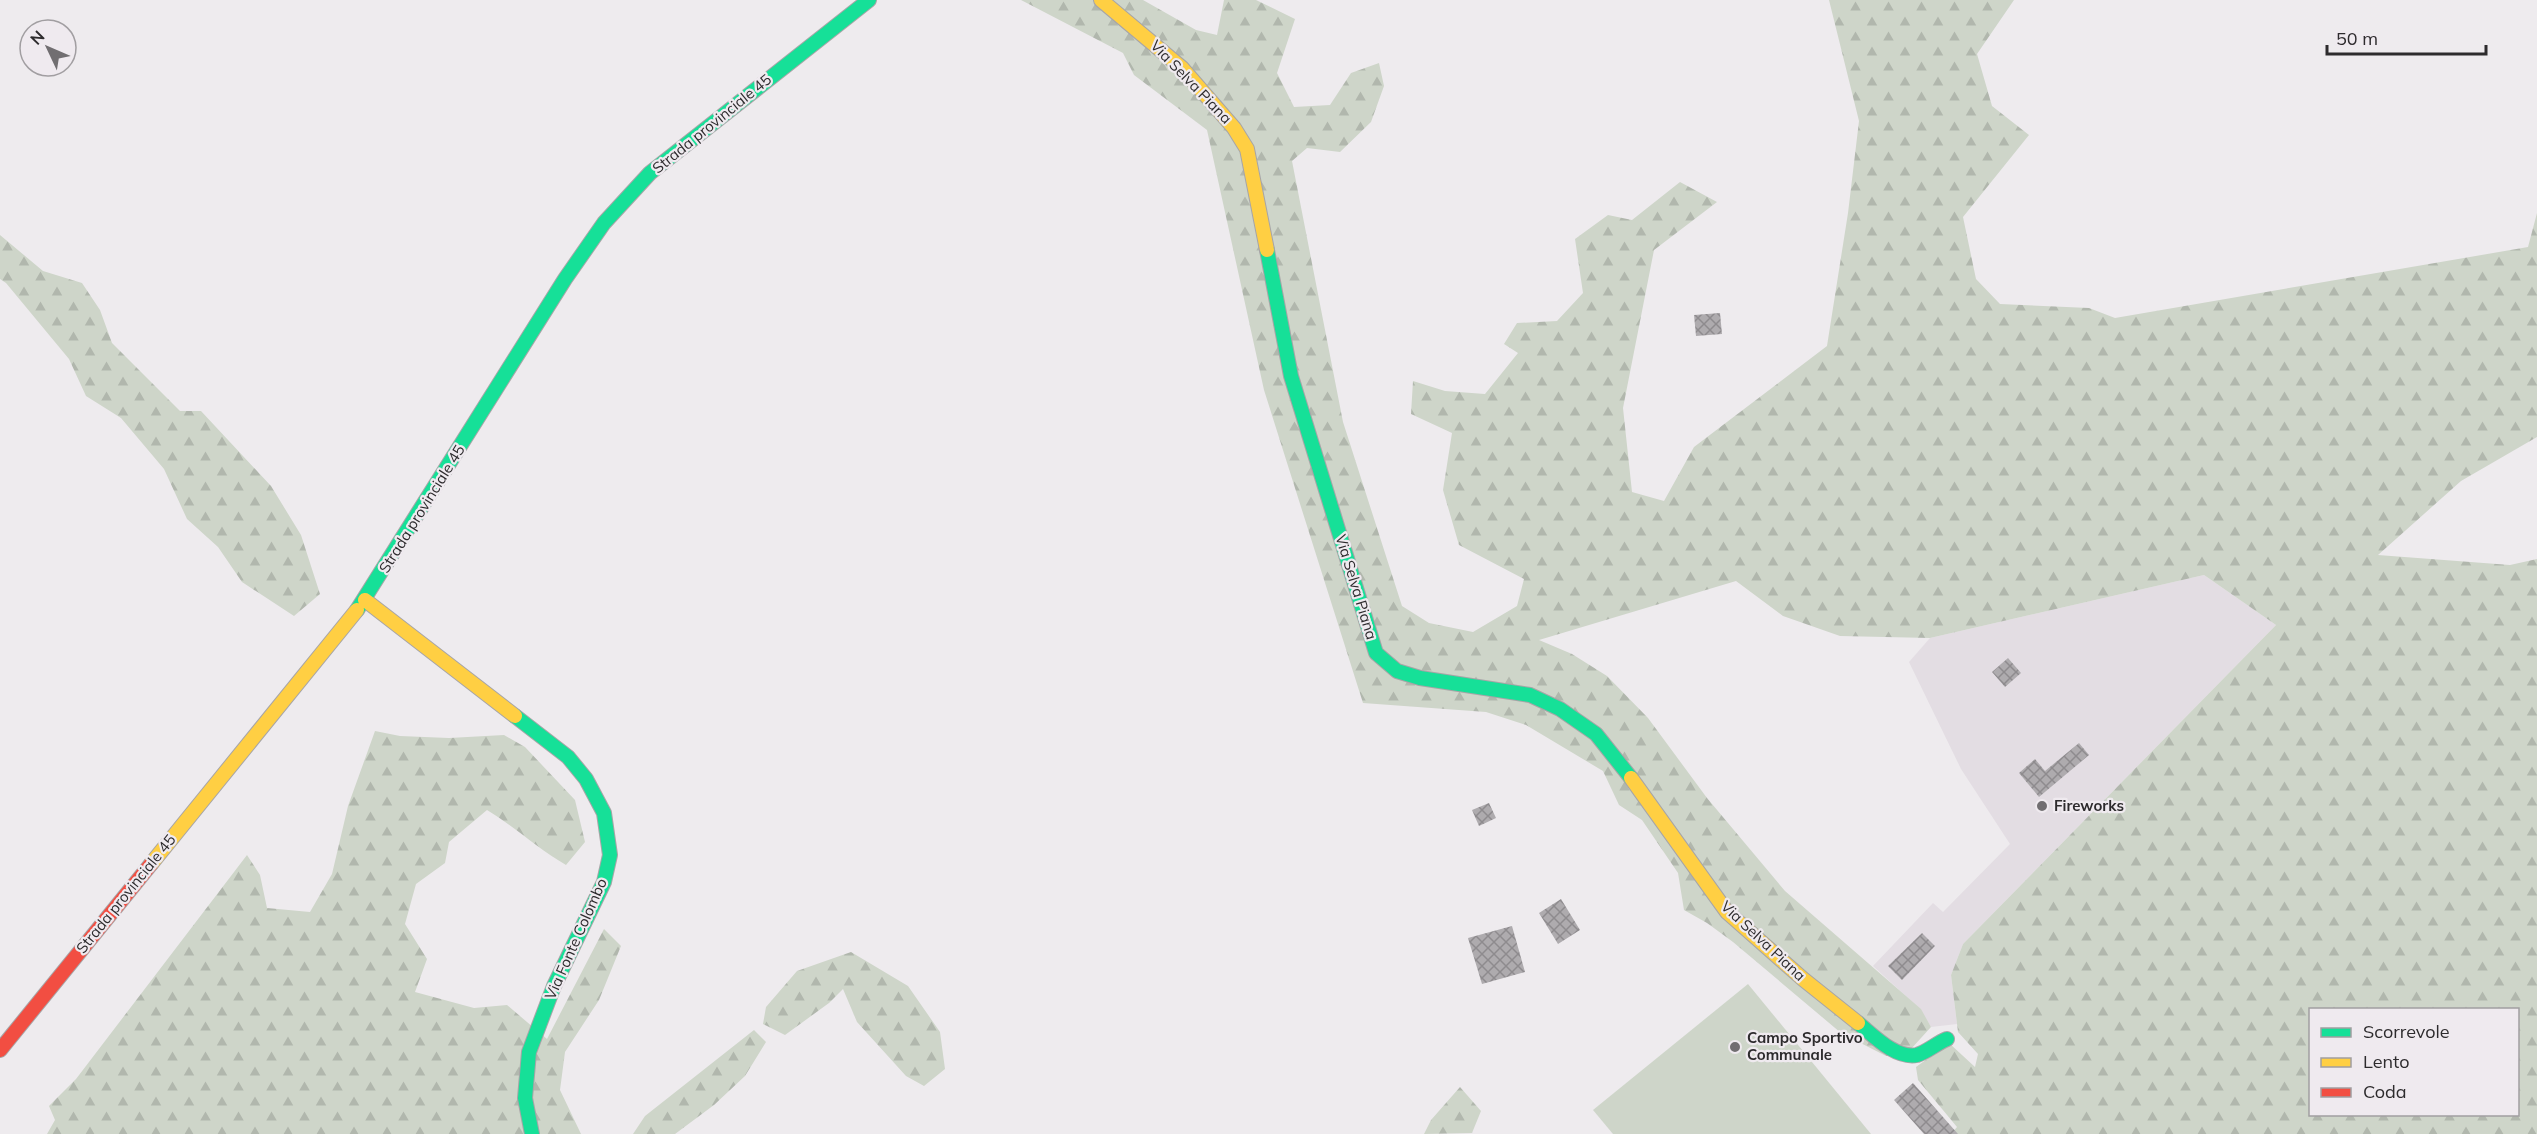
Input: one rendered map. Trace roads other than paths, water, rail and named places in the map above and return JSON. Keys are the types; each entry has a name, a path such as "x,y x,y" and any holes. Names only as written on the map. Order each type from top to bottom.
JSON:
{"street":[{"name":"Strada provinciale 45","path":"0,1050 365,600 565,279 604,223 650,174 869,0"},
{"name":"Via Selva Piana","path":"1101,0 1143,32 1217,106 1238,132 1247,149 1291,376 1376,653 1397,671 1420,678 1530,695 1560,709 1596,734 1626,771 1727,912 1803,979 1890,1048 1904,1056 1922,1054 1945,1040"},
{"name":"Via Fonte Colombo","path":"365,600 552,744 590,782 602,808 610,856 606,878 553,988 536,1032 526,1073 525,1099 532,1134"}],"place":[{"name":"Fireworks","path":"2042,806"},
{"name":"Campo Sportivo Communale","path":"1735,1047"}]}
